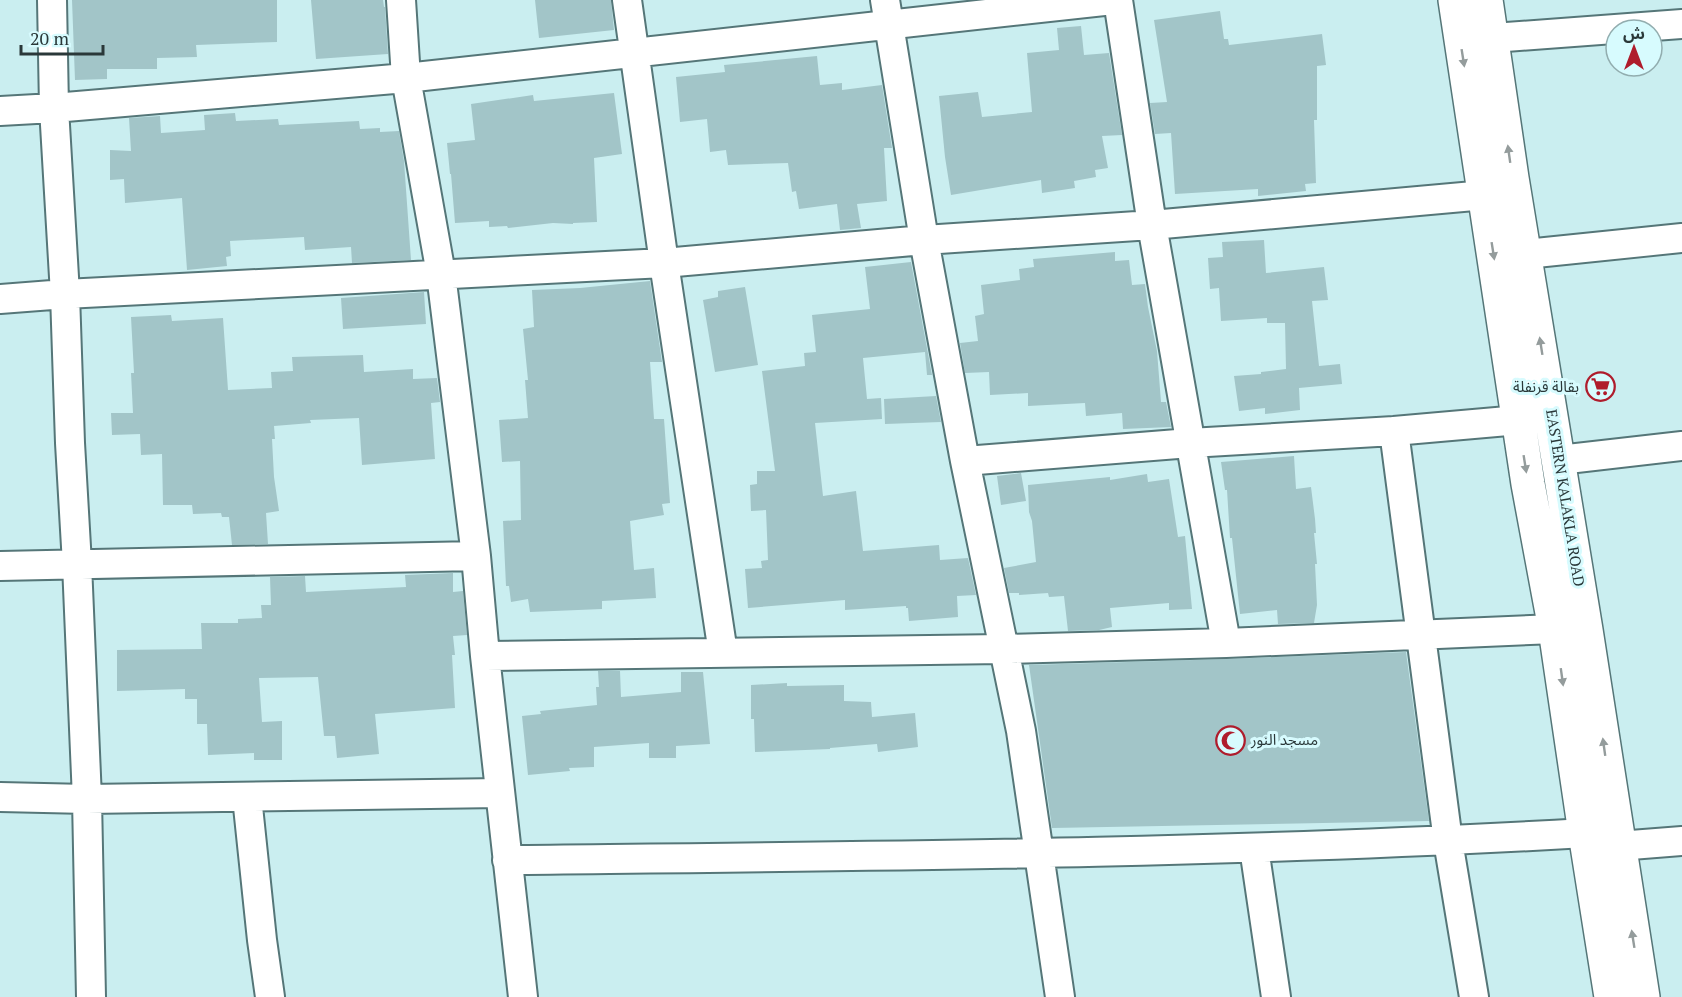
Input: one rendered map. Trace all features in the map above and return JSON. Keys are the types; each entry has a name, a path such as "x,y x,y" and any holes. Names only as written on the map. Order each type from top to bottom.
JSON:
{"street":[{"path":"52,0 54,108 65,294 87,799 92,997"},
{"path":"401,0 406,78 441,274 476,556 523,997"},
{"path":"627,0 723,653"},
{"path":"0,111 406,78 635,53 887,12 1113,0"},
{"path":"1118,0 1152,225 1226,643"},
{"path":"1455,0 1528,484 1555,629 1611,997"},
{"name":"EASTERN KALAKLA ROAD","path":"1486,0 1512,178 1559,460 1643,997"},
{"path":"887,12 924,240 965,461 1021,731 1060,997"},
{"path":"1493,38 1682,24"},
{"path":"0,299 664,263 924,240 1152,225 1485,195"},
{"path":"1526,254 1682,238"},
{"path":"965,461 1519,420"},
{"path":"1394,431 1448,841 1474,997"},
{"path":"1559,460 1682,446"},
{"path":"0,567 476,556"},
{"path":"485,656 1003,649 1226,643 1555,629"},
{"path":"0,797 87,799 500,793"},
{"path":"247,797 270,997"},
{"path":"507,860 1039,854 1448,841 1585,833"},
{"path":"1618,846 1682,841"},
{"path":"1254,848 1276,997"}],"building":[{"path":"72,0 277,0 277,42 196,45 197,57 157,58 157,69 107,69 107,79 75,80"},
{"path":"311,0 383,0 388,54 316,59"},
{"path":"535,0 611,0 614,30 539,38"},
{"path":"1220,11 1224,39 1228,39 1229,45 1322,34 1326,65 1317,66 1317,120 1314,120 1316,183 1305,184 1306,191 1258,196 1258,189 1175,194 1171,133 1155,134 1150,103 1167,102 1154,20"},
{"path":"1081,26 1084,55 1109,53 1122,135 1102,136 1108,168 1095,170 1096,177 1074,181 1075,188 1042,193 1041,180 951,195 939,96 978,92 982,117 1032,112 1027,53 1059,50 1057,28"},
{"path":"817,56 820,85 842,83 842,90 882,85 892,148 884,148 887,201 857,204 861,228 840,230 837,204 799,209 796,191 792,192 788,163 728,165 726,150 710,152 707,119 680,122 676,77 725,72 724,65"},
{"path":"614,93 622,154 594,158 597,222 553,223 508,228 507,226 489,227 489,221 455,223 447,143 475,140 471,104 533,95 534,101"},
{"path":"235,113 236,121 278,119 279,125 359,121 360,129 380,128 380,132 399,131 404,161 411,260 352,263 351,247 305,250 304,237 230,241 231,256 226,257 227,266 187,270 182,198 125,203 124,179 110,180 110,150 131,151 129,118 160,116 161,133 205,130 204,115"},
{"path":"1264,240 1266,273 1324,267 1328,300 1312,301 1319,366 1340,364 1342,384 1299,388 1300,410 1265,414 1265,408 1239,411 1234,376 1286,369 1285,323 1267,323 1267,318 1221,321 1219,288 1210,289 1208,258 1223,257 1222,242"},
{"path":"1115,252 1115,261 1129,260 1132,285 1145,284 1157,351 1161,402 1166,402 1171,427 1123,429 1122,413 1086,416 1085,403 1028,406 1028,393 990,395 989,372 965,373 960,343 978,341 975,316 984,314 981,285 1020,280 1019,269 1034,267 1033,259"},
{"path":"911,262 932,375 927,375 925,352 863,358 867,399 881,398 882,419 815,423 823,496 856,491 863,551 939,545 940,560 968,558 976,595 957,596 958,617 909,621 906,606 845,610 845,600 748,608 745,569 762,568 761,561 768,560 766,510 751,511 750,485 757,484 757,471 775,471 762,371 805,366 804,353 816,352 812,315 870,309 865,267"},
{"path":"650,281 662,362 650,362 654,419 664,419 670,503 662,504 664,515 630,521 634,570 654,568 656,598 602,601 602,609 530,612 528,599 511,602 509,586 506,586 503,521 521,520 520,461 502,462 499,420 528,418 525,380 528,380 523,329 534,327 532,290"},
{"path":"745,287 758,365 715,372 703,300 718,297 718,291"},
{"path":"424,292 426,324 343,329 341,298"},
{"path":"171,315 172,321 223,318 228,390 272,388 271,372 293,371 292,357 363,355 364,372 413,369 413,379 437,378 440,402 431,403 435,459 362,465 359,418 310,420 311,423 274,426 275,439 272,439 274,477 279,511 266,513 268,544 232,545 229,517 222,517 221,513 193,514 192,505 163,505 162,454 141,455 140,434 112,435 111,413 133,413 131,373 134,373 131,317"},
{"path":"936,396 941,422 885,424 884,399"},
{"path":"1294,456 1296,489 1311,487 1316,533 1314,533 1317,605 1314,623 1278,624 1277,610 1240,614 1232,538 1230,538 1227,490 1225,490 1221,462"},
{"path":"1021,473 1026,501 1001,505 997,476"},
{"path":"1147,474 1148,482 1169,479 1178,537 1185,536 1192,609 1169,610 1169,603 1110,608 1112,627 1099,630 1068,631 1064,596 1049,597 1048,593 1019,595 1019,593 1009,593 1004,568 1036,562 1028,485 1110,477 1110,480"},
{"path":"453,573 453,592 463,591 467,635 453,636 455,708 375,714 379,754 337,758 335,736 324,736 318,677 259,678 262,722 282,721 282,760 254,760 254,753 208,755 207,724 197,724 197,699 185,699 185,689 117,691 117,650 202,649 201,623 238,623 238,619 262,618 261,605 271,605 270,577 305,576 306,592 406,587 405,575"},
{"name":"مسجد النور","path":"1406,652 1429,821 1052,828 1029,665"},
{"path":"598,671 620,671 621,697 681,692 681,672 703,672 710,744 676,746 676,758 649,758 649,743 594,747 594,767 569,768 570,771 528,775 522,716 541,714 540,711 597,705"},
{"path":"787,683 787,686 844,685 844,701 871,702 872,717 915,713 918,747 878,752 877,744 830,749 755,752 754,719 751,719 751,685"}],"place":[{"name":"بقالة قرنفلة","path":"1600,387"},
{"name":"مسجد النور","path":"1230,740"}]}
